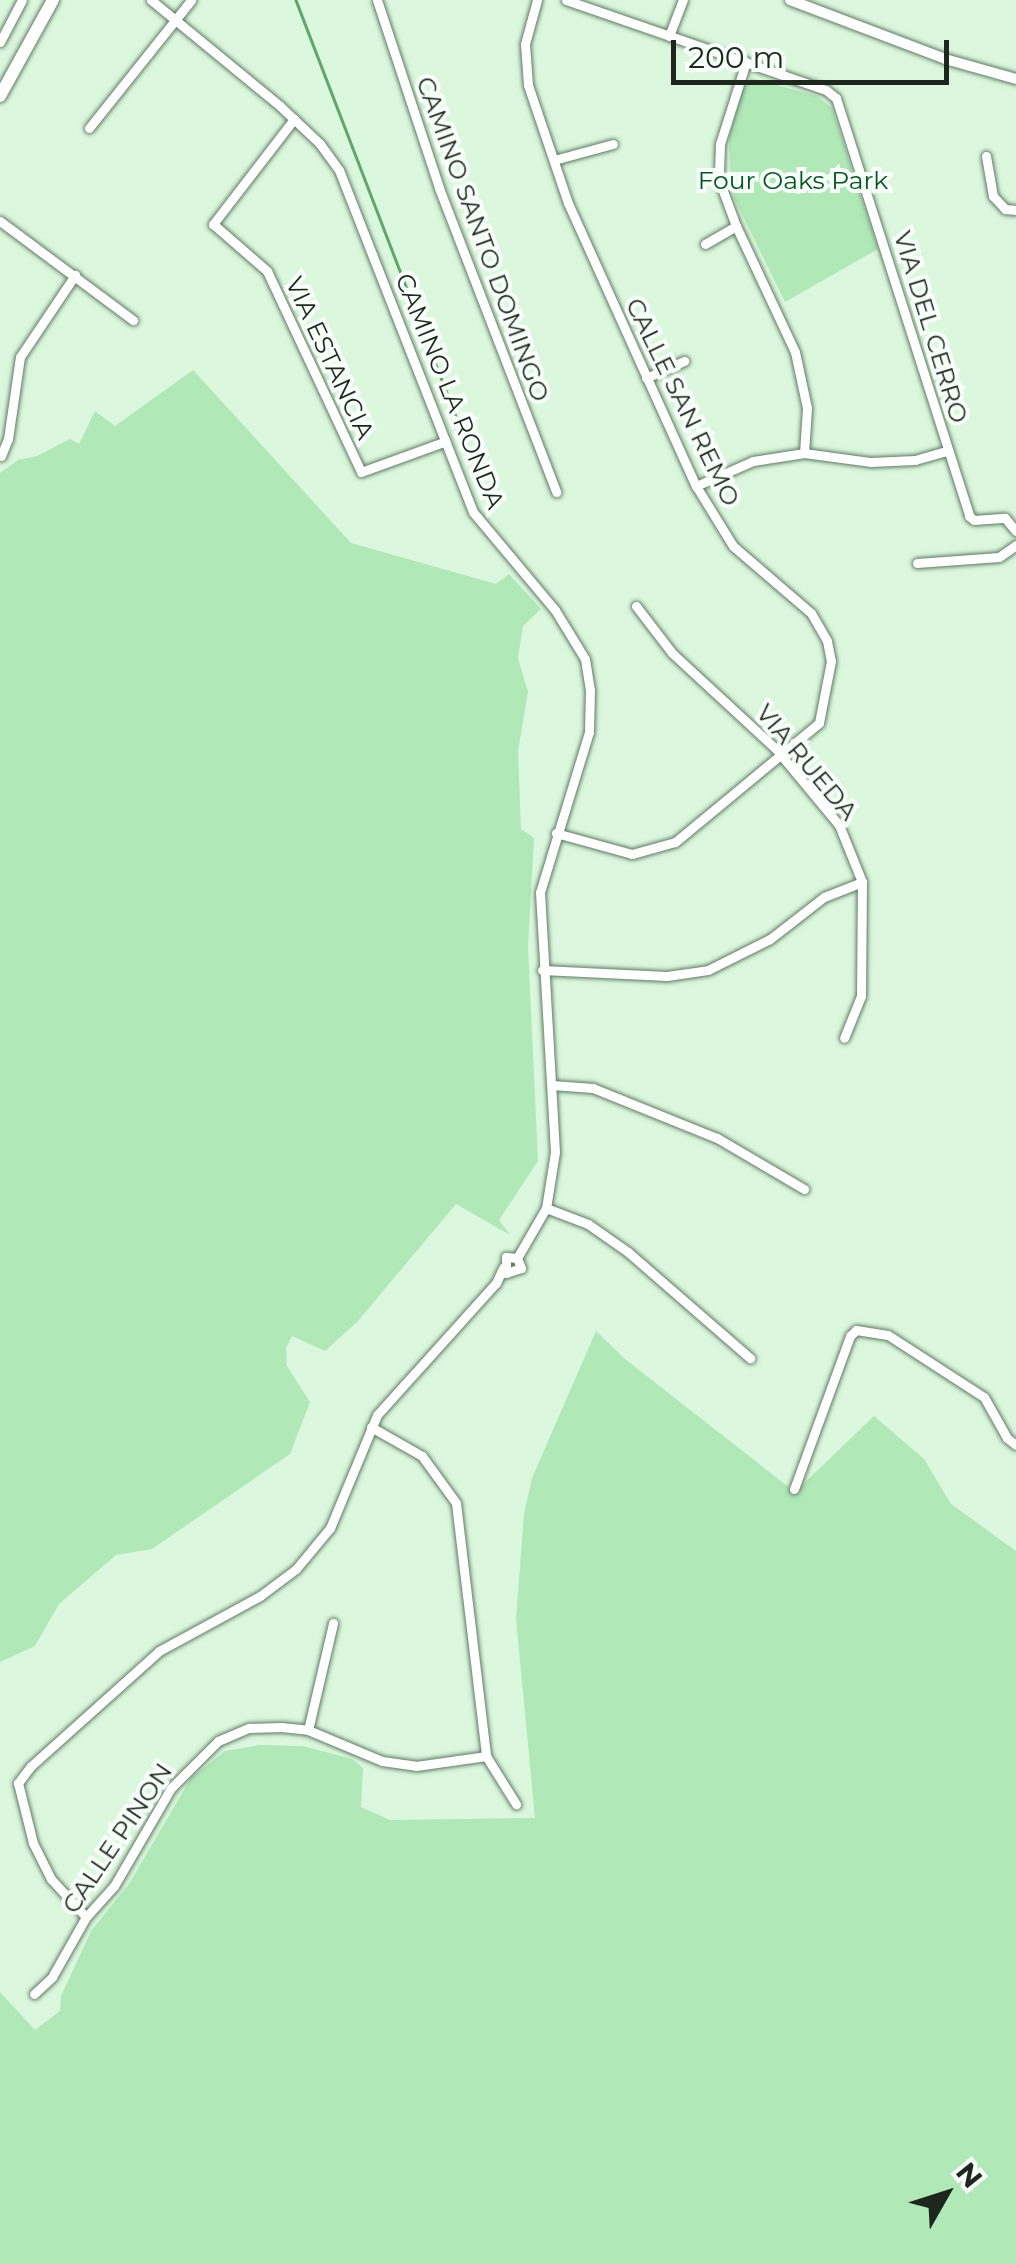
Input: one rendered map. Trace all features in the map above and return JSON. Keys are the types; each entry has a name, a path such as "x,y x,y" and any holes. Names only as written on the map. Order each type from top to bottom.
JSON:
{"main road":[{"path":"0,96 53,0"}],"street":[{"path":"0,42 22,0"},
{"name":"CAMINO LA RONDA","path":"86,1917 51,1879 33,1843 18,1783 31,1766 158,1651 260,1596 296,1570 330,1528 370,1427 396,1389 507,1271 506,1258 517,1258 546,1208 555,1152 540,892 589,732 585,659 555,610 473,512 339,170 294,119 151,0"},
{"path":"88,128 191,0"},
{"name":"CAMINO SANTO DOMINGO","path":"376,0 439,188 556,492"},
{"name":"CALLE SAN REMO","path":"537,0 525,64 568,204 646,378 696,486 733,546 810,613 827,641 828,690 820,723 693,831 661,849 632,854 556,833"},
{"path":"566,0 746,62 720,144 720,180 736,226 795,352 806,408 804,453"},
{"path":"669,36 683,0"},
{"path":"790,0 944,59 1016,79"},
{"name":"VIA DEL CERRO","path":"746,62 826,90 836,98 969,516 974,520 1005,518 1016,531"},
{"name":"VIA ESTANCIA","path":"294,119 213,224 267,272 361,472 446,441"},
{"path":"554,160 613,144"},
{"path":"986,156 993,196 1010,210"},
{"path":"0,221 133,320"},
{"path":"705,244 736,226"},
{"path":"1,456 8,439 20,357 74,275"},
{"path":"646,378 684,361"},
{"path":"696,486 753,461 804,453 871,462 915,460 947,451"},
{"path":"916,563 999,557 1016,545"},
{"name":"VIA RUEDA","path":"636,606 672,653 750,721 839,825 862,882 861,996 844,1038"},
{"path":"542,970 667,976 708,970 770,940 824,897 862,882"},
{"path":"552,1085 593,1088 717,1138 804,1189"},
{"path":"546,1208 588,1224 628,1252 750,1358"},
{"path":"794,1489 850,1336 856,1330 888,1336 984,1397 1006,1438 1016,1445"},
{"path":"370,1427 422,1456 456,1503 486,1756 516,1804"},
{"path":"308,1730 333,1623"},
{"name":"CALLE PINON","path":"34,1994 52,1977 86,1917 114,1886 170,1788 192,1762 218,1741 249,1728 308,1730 382,1761 416,1766 486,1756"}],"green space":[{"name":"Four Oaks Park","path":"751,78 817,96 832,108 878,249 785,302 734,198 729,137 742,91"},
{"path":"193,370 351,543 496,584 509,574 541,609 523,626 518,658 528,692 518,751 521,829 534,838 528,947 538,1161 499,1220 510,1235 456,1204 358,1321 325,1351 292,1336 286,1348 287,1366 310,1402 290,1454 152,1549 116,1555 59,1604 35,1646 0,1662 0,473 18,460 37,456 70,439 79,444 95,411 115,426"},
{"path":"596,1331 625,1359 795,1492 874,1416 924,1459 951,1504 1016,1551 1016,2264 0,2264 0,1992 35,2030 60,2011 61,1996 91,1931 129,1884 191,1778 225,1751 260,1745 303,1746 352,1759 363,1768 361,1807 390,1820 535,1818 516,1619 524,1514 532,1478"}],"waterway":[{"path":"296,0 490,505"}]}
